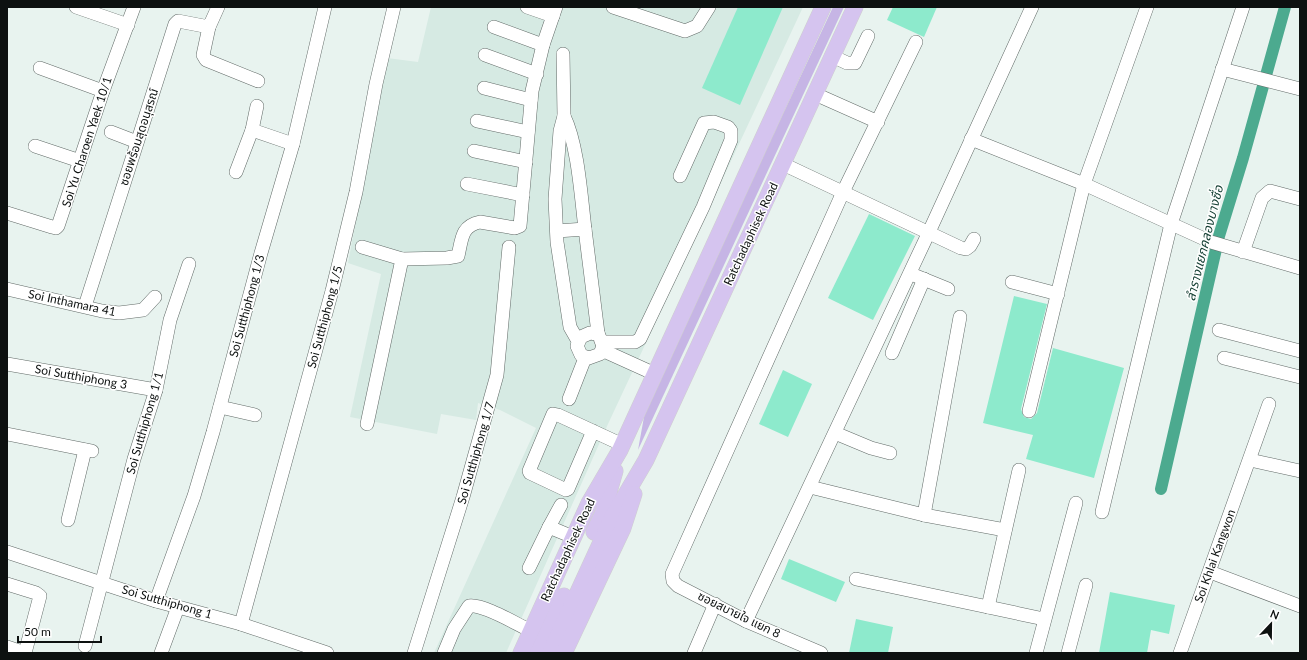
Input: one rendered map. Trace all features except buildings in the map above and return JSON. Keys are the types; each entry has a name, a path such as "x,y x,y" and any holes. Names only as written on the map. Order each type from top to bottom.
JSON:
{"main road":[{"name":"Ratchadaphisek Road","path":"521,653 589,503 622,448 823,7"},
{"name":"Ratchadaphisek Road","path":"550,653 612,518 646,460 855,7"},
{"name":"Ratchadaphisek Road","path":"538,653 603,513 622,448"},
{"name":"Ratchadaphisek Road","path":"564,653 623,528 646,460"}],"street":[{"path":"76,7 128,25"},
{"name":"Soi Yu Charoen Yaek 10/1","path":"7,213 56,228 60,223 103,91 134,7"},
{"path":"218,7 209,27 203,55 206,60 258,81"},
{"name":"Soi Sutthiphong 1/3","path":"156,600 194,496 220,407 261,253 294,144 325,7"},
{"name":"Soi Sutthiphong 1/5","path":"241,624 332,291 356,192 376,84 394,7"},
{"path":"362,247 402,259 447,258 458,256 464,230 469,225 480,222 520,226 531,100 543,45 554,12 527,7"},
{"path":"613,7 685,31 698,26 706,8"},
{"path":"746,621 910,273 1032,7"},
{"path":"1029,411 1084,184 1147,7"},
{"path":"1102,512 1171,224 1243,7"},
{"name":"ซอยพร้อมสุดอนุสรณ์","path":"85,306 175,24 178,21 209,27"},
{"path":"494,27 543,45"},
{"path":"832,56 847,63 855,64 868,36"},
{"path":"843,192 916,42"},
{"path":"563,54 564,116 560,131 555,199 557,230 570,327 578,342 578,351 585,358"},
{"path":"485,55 537,74"},
{"path":"40,68 103,91"},
{"path":"1222,69 1300,88"},
{"path":"484,88 531,100"},
{"path":"815,94 878,122"},
{"path":"236,172 252,130 257,106"},
{"path":"564,116 570,129 601,342 597,356 585,358"},
{"path":"477,121 528,132"},
{"path":"601,342 635,342 640,339 703,207 731,140 728,127 714,122 704,123 680,176"},
{"path":"252,130 294,144"},
{"path":"110,132 137,142"},
{"path":"971,139 1084,184 1216,243 1300,268"},
{"path":"36,146 80,161"},
{"path":"474,151 526,162"},
{"path":"782,164 966,249 970,246 974,239"},
{"path":"467,184 523,195"},
{"path":"1244,252 1262,198 1270,191 1300,199"},
{"name":"ซอยสบายใจ แยก 8","path":"821,653 746,621 678,586 673,581 672,574 674,566 843,192"},
{"path":"557,230 585,229"},
{"name":"Soi Sutthiphong 1/7","path":"414,653 463,497 498,375 509,247"},
{"path":"367,424 402,259"},
{"name":"Soi Sutthiphong 1/1","path":"85,646 134,459 156,390 170,320 189,264"},
{"path":"910,273 948,289"},
{"path":"892,353 924,279"},
{"path":"1012,282 1058,294"},
{"name":"Soi Inthamara 41","path":"7,290 110,312 128,313 143,310 155,297"},
{"path":"924,515 960,317"},
{"path":"1219,330 1300,351"},
{"path":"578,342 585,334 655,374"},
{"path":"569,399 585,358"},
{"path":"1224,358 1300,377"},
{"name":"Soi Sutthiphong 3","path":"7,364 156,390"},
{"name":"Soi Khlai Kangwon","path":"1180,653 1269,404"},
{"path":"220,407 255,415"},
{"path":"593,431 568,489 559,487 530,473 529,471 553,414 593,431 622,448"},
{"path":"835,433 871,448 890,453"},
{"path":"7,434 89,450 68,520"},
{"path":"1250,460 1300,471"},
{"path":"988,607 999,565 1005,530 1019,470"},
{"path":"810,487 924,515 1005,530"},
{"path":"1036,653 1076,503"},
{"path":"530,568 560,505"},
{"path":"549,526 573,537"},
{"name":"Soi Sutthiphong 1","path":"7,552 156,600 241,624 327,653"},
{"path":"1210,572 1300,606"},
{"path":"856,579 1044,619"},
{"path":"7,584 36,593 40,596 25,653 7,647"},
{"path":"1068,653 1086,585"},
{"path":"694,653 715,604"},
{"path":"444,653 454,629 469,606 473,605 487,610 530,631"},
{"path":"161,653 178,606"}],"shaded area":[{"path":"431,7 803,7 608,424 506,653 434,653 536,428 500,410 478,403 476,420 441,414 437,434 350,417 381,274 348,263 387,58 418,62"},
{"path":"833,7 844,7 638,450 646,406"}],"waterway":[{"name":"ลำรางแยกคลองบางซื่อ","path":"1161,489 1219,236 1243,158 1285,7"}]}
